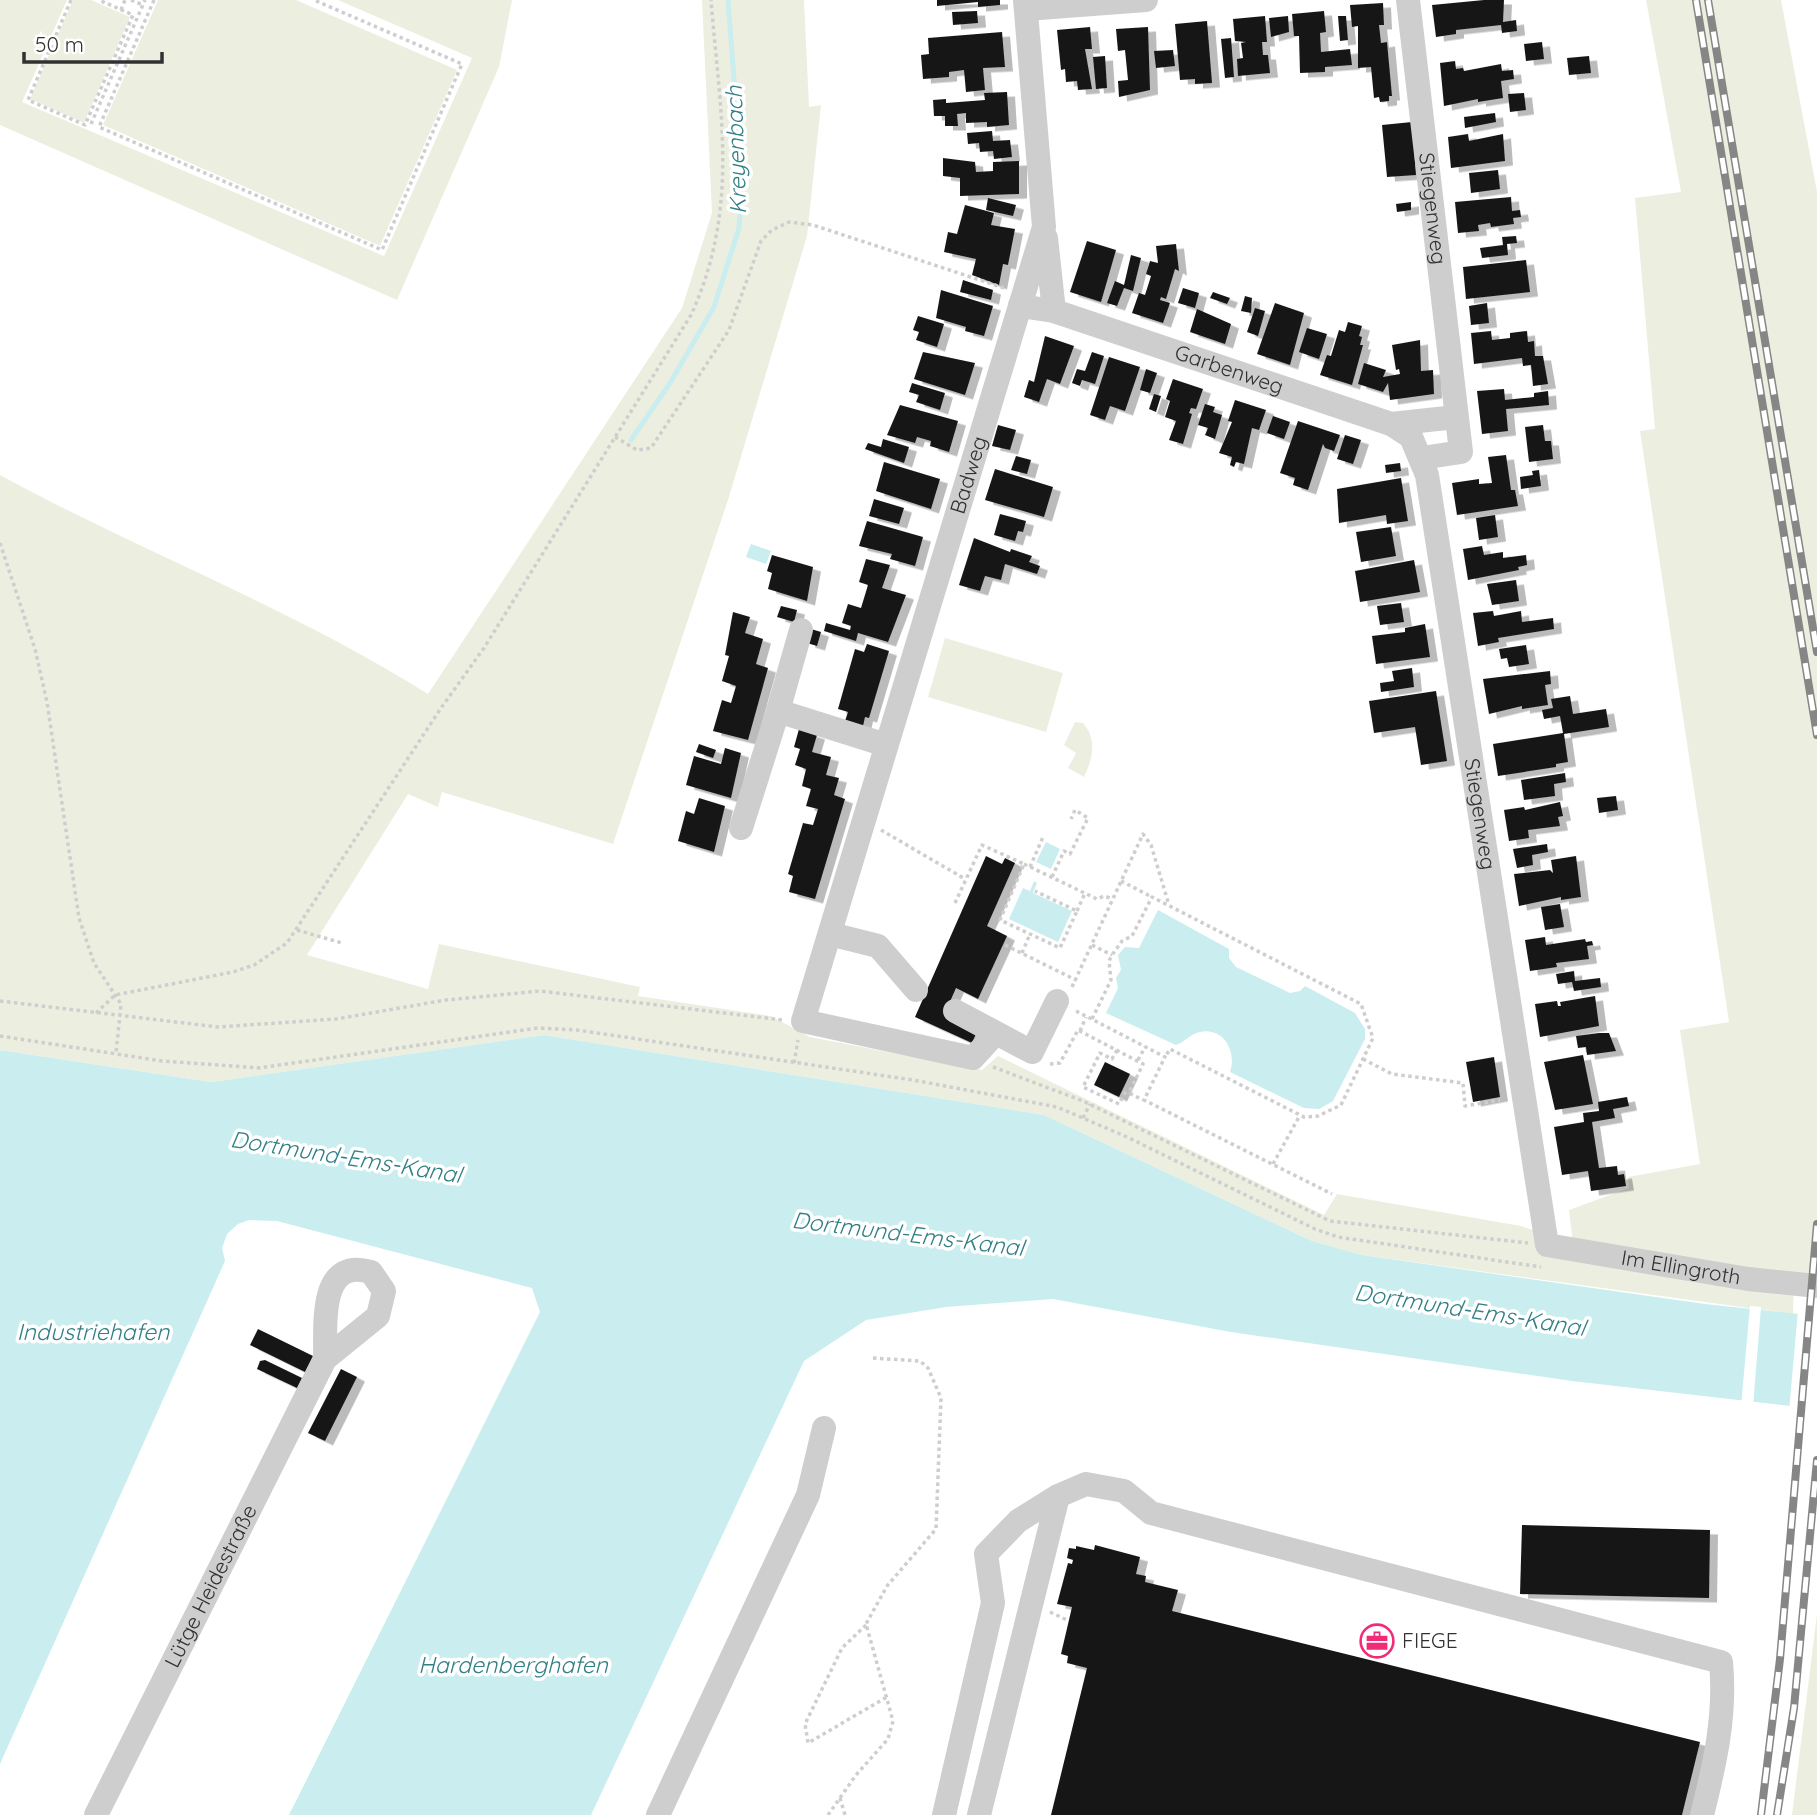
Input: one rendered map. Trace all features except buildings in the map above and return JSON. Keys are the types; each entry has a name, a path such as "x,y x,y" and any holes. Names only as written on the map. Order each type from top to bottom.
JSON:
{"street":[{"path":"1026,5 1146,0"},
{"name":"Stiegenweg","path":"1408,0 1461,452 1422,458 1542,1255"},
{"name":"Badweg","path":"801,1028 1044,227 1026,5"},
{"path":"1044,227 1054,311"},
{"name":"Garbenweg","path":"1022,300 1391,424 1411,436 1422,458"},
{"path":"1391,424 1456,417"},
{"path":"741,828 801,629"},
{"path":"778,711 886,745"},
{"path":"829,938 878,946 916,990"},
{"path":"955,1011 1032,1052 1067,1001"},
{"path":"801,1028 973,1058 995,1034"},
{"name":"Im Ellingroth","path":"1542,1255 1817,1286"},
{"name":"Lütge Heidestraße","path":"96,1815 325,1359"},
{"path":"658,1815 808,1494 824,1428"},
{"path":"944,1815 993,1603 986,1554 1018,1521 1058,1496 1086,1485 1124,1490 1151,1513 1721,1662 1723,1687 1720,1744 1702,1815"},
{"path":"979,1815 1058,1496"}],"path":[{"path":"71,0 28,100 85,125 132,15 99,0"},
{"path":"92,124 144,3 128,0 121,10"},
{"path":"154,0 99,127 382,250 462,64 314,0"},
{"path":"96,1013 115,995 233,972 254,965 287,943 441,708 484,648 691,315 706,282 722,217 723,177 711,0"},
{"path":"615,437 637,450 651,448 729,330 761,241 789,222 813,225 1022,300"},
{"path":"0,543 36,649 47,702 79,918 94,963 121,1004 116,1053"},
{"path":"1052,877 1064,851 1070,853 1088,818 1075,810 1071,819"},
{"path":"873,825 966,879"},
{"path":"1165,1057 1087,1017 1067,1001 1143,834 1151,845 1169,906"},
{"path":"1030,867 1044,837"},
{"path":"955,903 982,845 1097,899 1104,896 1113,899"},
{"path":"1024,864 1000,920 1060,948 1085,893"},
{"path":"1121,881 1361,1004 1373,1038 1341,1105 1318,1116 1300,1115 1170,1049 1144,1100"},
{"path":"1035,891 1077,911"},
{"path":"1092,1019 1111,979 1109,961 1122,941 1132,936 1152,897"},
{"path":"297,930 342,943"},
{"path":"1021,953 1030,934"},
{"path":"1004,945 1076,980"},
{"path":"1092,945 1112,955"},
{"path":"0,1001 218,1027 336,1019 446,1000 540,991 801,1028 794,1061"},
{"path":"1032,1052 1029,1059 1042,1065 1060,1063 1087,1017"},
{"path":"0,1036 162,1061 259,1068 538,1028 577,1030 996,1093 1057,1107 1084,1116 1338,1237 1542,1255"},
{"path":"1080,1031 1143,1064 1129,1093"},
{"path":"1138,1061 1145,1047"},
{"path":"1117,1050 1112,1059 1100,1053 1083,1087 1119,1104 1126,1091 1332,1194"},
{"path":"973,1058 1090,1104 1330,1221 1542,1255"},
{"path":"1363,1059 1392,1074 1463,1083 1465,1107 1500,1100"},
{"path":"1084,1116 1090,1104"},
{"path":"1273,1164 1300,1115"},
{"path":"872,1358 920,1361 928,1368 941,1398 936,1529 887,1586 866,1624 842,1648 805,1724 808,1743 887,1697"},
{"path":"1039,1607 1069,1620"},
{"path":"828,1815 888,1739 893,1721 866,1624"},
{"path":"840,1798 845,1815"}],"green space":[{"path":"0,0 67,0 22,102 384,256 472,58 338,0 512,0 499,67 397,300 0,125"},
{"path":"73,0 91,0 130,17 84,123 30,99"},
{"path":"158,0 296,0 457,70 380,246 103,125"},
{"path":"702,0 804,0 809,107 821,105 807,236 728,500 613,844 442,792 438,807 408,794 307,955 428,989 439,944 640,987 638,996 771,1016 810,1037 982,1070 998,1056 1324,1215 1337,1194 1521,1226 1573,1244 1569,1210 1629,1188 1628,1177 1700,1164 1680,1030 1729,1022 1640,431 1655,429 1635,198 1681,192 1646,0 1781,0 1817,192 1817,1283 1794,1281 1793,1314 1362,1255 1312,1241 1044,1115 544,1035 211,1082 0,1050 0,475 107,530 324,634 428,694 682,308 712,213"},
{"path":"945,638 1063,673 1046,732 928,697"},
{"path":"1075,722 1083,723 1091,736 1091,757 1084,777 1068,768 1076,753 1064,745"},
{"path":"1817,1614 1817,1815 1792,1815"}],"water":[{"path":"751,544 771,551 766,564 746,557"},
{"path":"1046,842 1060,849 1051,869 1036,862"},
{"path":"1034,881 1037,883 1033,893 1072,911 1058,942 1009,919 1023,888 1030,891"},
{"path":"1158,910 1229,949 1229,958 1236,967 1290,993 1300,991 1305,986 1355,1013 1365,1029 1365,1039 1333,1101 1319,1109 1304,1108 1230,1072 1230,1049 1216,1033 1196,1033 1176,1045 1106,1013 1118,988 1116,978 1121,970 1118,955 1125,947 1139,948"},
{"path":"544,1035 1044,1115 1312,1241 1362,1255 1705,1304 1817,1316 1817,1409 1572,1381 1231,1332 1053,1299 946,1307 866,1320 804,1361 591,1815 289,1815 540,1312 532,1288 277,1221 249,1220 238,1224 227,1234 222,1248 225,1261 0,1764 0,1050 211,1082"}],"pier":[{"path":"1750,1306 1761,1307 1753,1407 1741,1406"},
{"path":"1798,1311 1817,1313 1817,1413 1789,1411"}],"waterway":[{"name":"Kreyenbach","path":"631,440 670,383 714,307 739,228 742,185 728,0"}],"railway":[{"path":"1696,0 1817,735"},
{"path":"1708,0 1817,652"},
{"path":"1761,1815 1780,1659 1817,1224"},
{"path":"1777,1815 1794,1708 1817,1460"}],"place":[{"name":"FIEGE","path":"1377,1641"}],"water label":[{"name":"Dortmund-Ems-Kanal","path":"346,1157"},
{"name":"Dortmund-Ems-Kanal","path":"908,1234"},
{"name":"Dortmund-Ems-Kanal","path":"1470,1310"},
{"name":"Industriehafen","path":"93,1332"},
{"name":"Hardenberghafen","path":"513,1665"}]}
